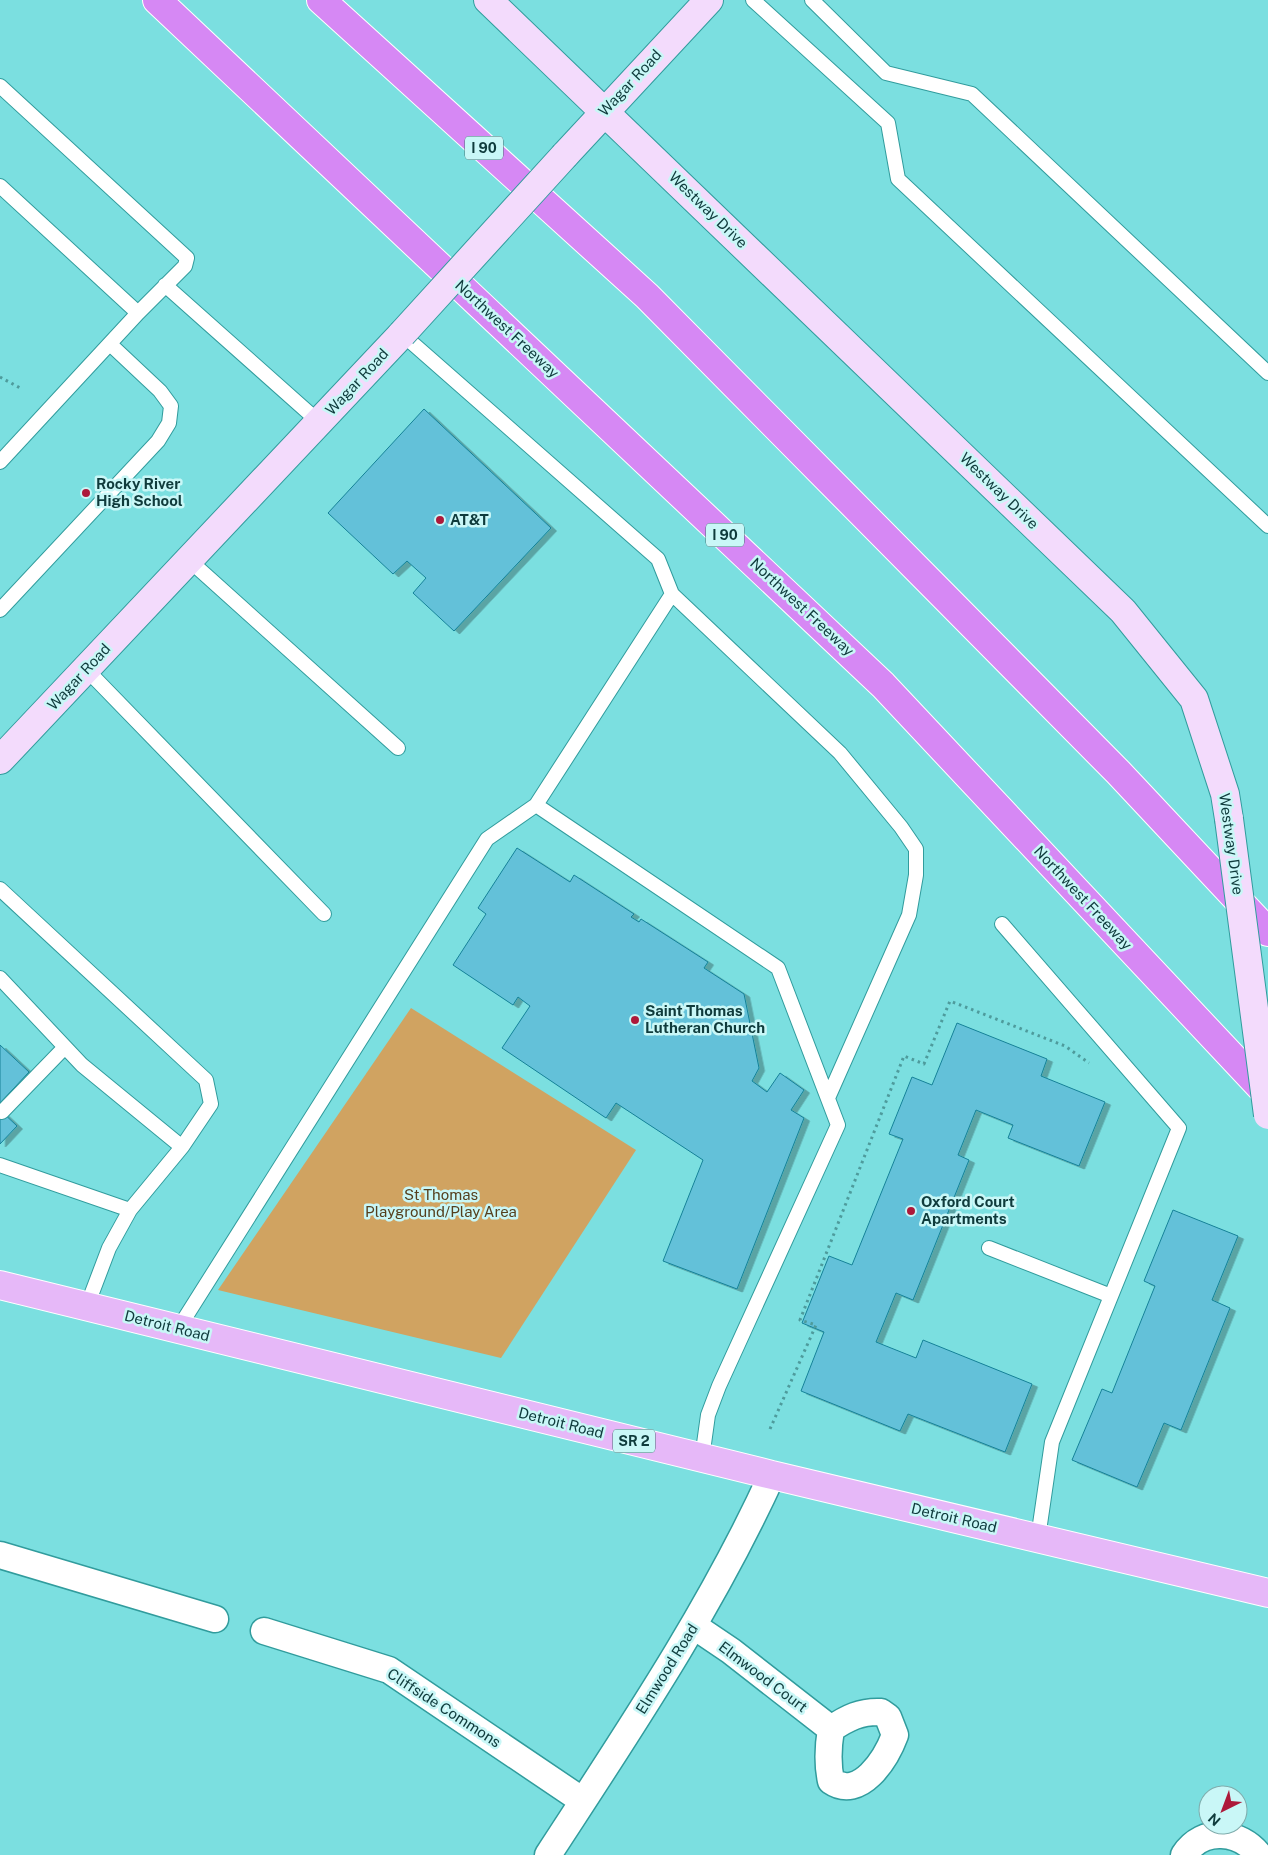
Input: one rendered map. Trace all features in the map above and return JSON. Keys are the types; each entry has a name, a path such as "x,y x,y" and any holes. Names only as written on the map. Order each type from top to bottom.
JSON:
{"highway":[{"name":"Northwest Freeway","path":"157,0 884,685 1268,1096"},
{"name":"I 90","path":"321,0 647,296 1118,772 1268,932"}],"main road":[{"name":"Westway Drive","path":"488,0 1123,611 1194,700 1225,794 1268,1115"},
{"name":"Wagar Road","path":"0,760 402,334 604,110 709,0"},
{"name":"Detroit Road","path":"0,1285 702,1458 1268,1593"}],"street":[{"name":"Elmwood Road","path":"548,1855 694,1626 752,1519 772,1475"},
{"path":"0,1555 215,1619"},
{"name":"Elmwood Court","path":"694,1626 731,1651 831,1729"},
{"name":"Cliffside Commons","path":"264,1631 389,1670 583,1801"},
{"path":"1184,1855 1196,1842 1210,1836 1225,1834 1239,1838 1252,1846 1260,1855"}],"lane":[{"path":"753,0 888,123 898,179 1268,526"},
{"path":"812,0 886,74 972,94 1268,373"},
{"path":"0,86 187,258 185,266 165,285 0,462"},
{"path":"0,186 138,314"},
{"path":"165,285 319,422"},
{"path":"402,334 658,558 672,594 840,753 901,827 916,849 916,874 909,914 828,1098"},
{"path":"0,610 158,441 169,423 171,406 160,391 110,344"},
{"path":"189,560 398,748"},
{"path":"178,1328 487,839 536,806 672,594"},
{"path":"86,669 324,914"},
{"path":"536,806 778,968 838,1125 719,1386 708,1415 702,1458"},
{"path":"0,889 206,1080 212,1104 182,1147 130,1210 109,1248 87,1306"},
{"path":"1002,924 1179,1128 1052,1442 1038,1538"},
{"path":"0,978 82,1066 182,1147"},
{"path":"2,1112 65,1047"},
{"path":"0,1165 130,1210"},
{"path":"990,1248 1111,1296"}],"path":[{"path":"0,377 22,388"},
{"path":"770,1429 816,1325 800,1320 904,1056 924,1064 950,1001 1065,1046 1094,1066"}],"green space":[{"name":"St Thomas Playground/Play Area","path":"411,1008 636,1150 501,1358 218,1290"}],"building":[{"name":"AT&T","path":"424,409 551,528 454,631 413,593 426,578 407,561 393,574 328,513"},
{"path":"517,848 570,882 574,875 634,914 631,917 639,922 641,919 708,962 704,968 744,994 759,1068 752,1081 767,1092 780,1073 804,1090 791,1110 804,1118 737,1289 663,1261 703,1160 616,1103 606,1118 502,1048 530,1006 518,997 513,1005 453,965 486,914 478,908"},
{"name":"Oxford Court Apartments","path":"957,1023 1047,1059 1041,1076 1105,1102 1079,1166 1008,1138 1013,1125 976,1110 958,1155 969,1160 913,1300 896,1293 876,1342 916,1358 923,1340 1032,1384 1005,1452 908,1414 900,1431 801,1391 824,1332 802,1323 829,1256 852,1265 903,1139 889,1134 912,1077 932,1085"},
{"path":"0,1045 29,1072 0,1103"},
{"path":"0,1110 17,1126 0,1144"},
{"path":"1173,1210 1238,1236 1212,1300 1230,1308 1181,1430 1164,1423 1137,1487 1072,1460 1102,1389 1112,1393 1155,1286 1144,1281"}],"place":[{"name":"Rocky River High School","path":"86,493"},
{"name":"AT&T","path":"440,520"},
{"name":"Saint Thomas Lutheran Church","path":"635,1020"},
{"name":"Oxford Court Apartments","path":"911,1211"}]}
